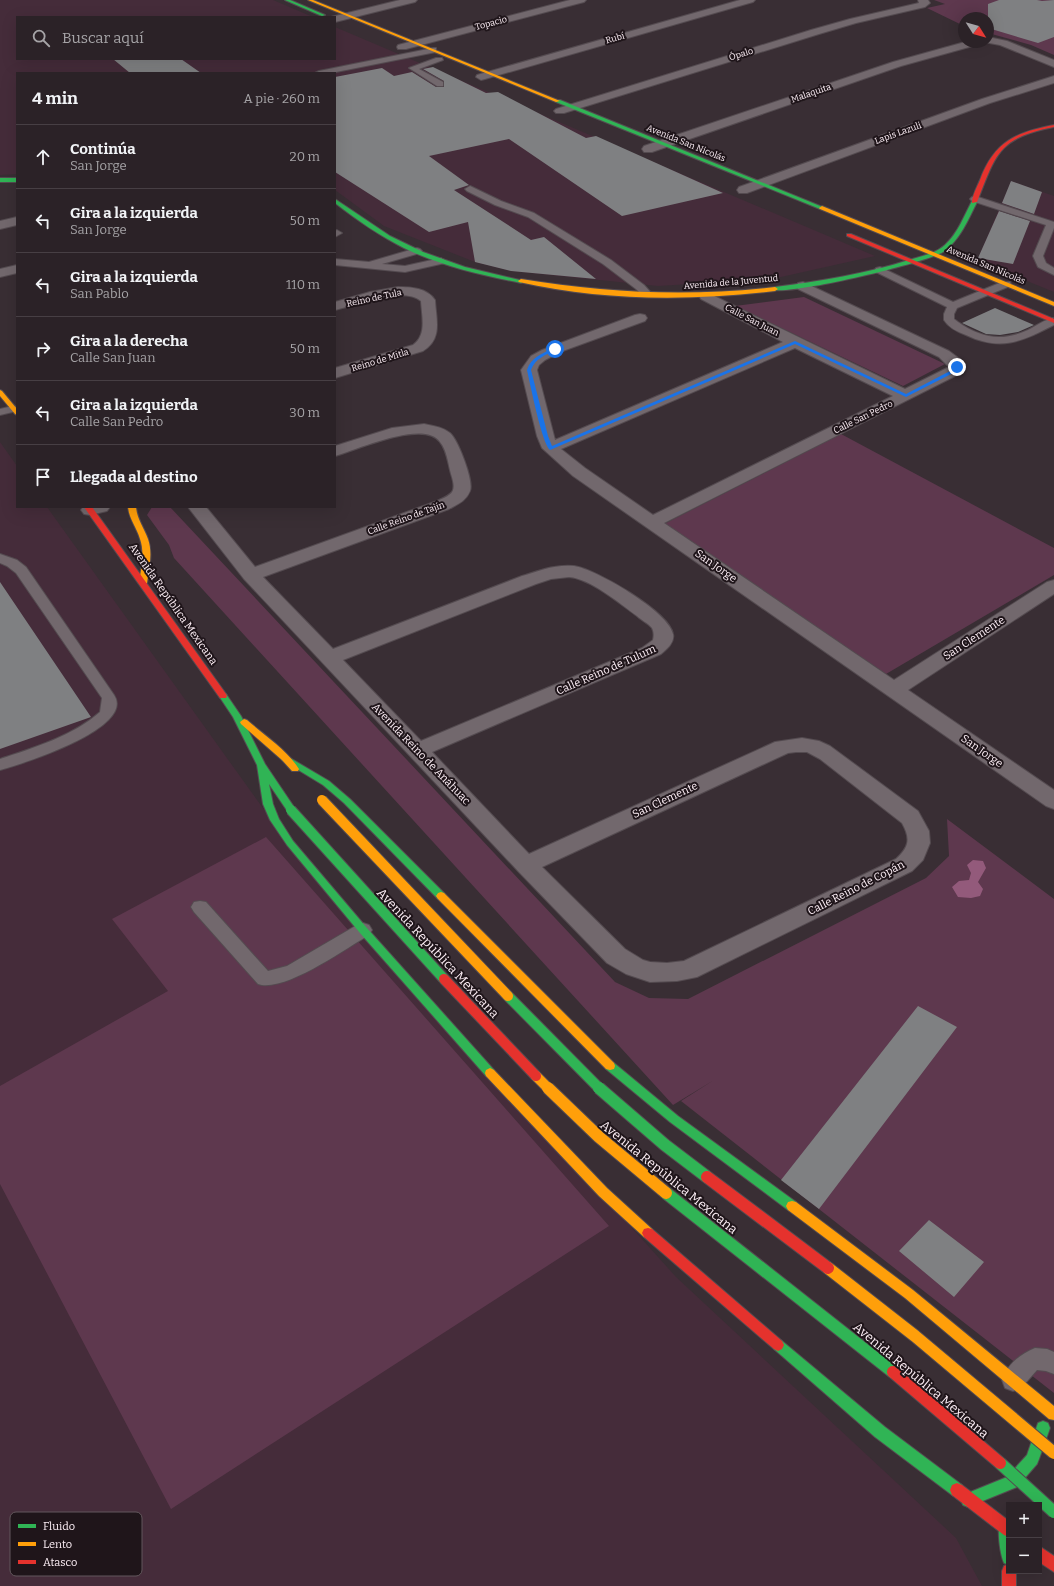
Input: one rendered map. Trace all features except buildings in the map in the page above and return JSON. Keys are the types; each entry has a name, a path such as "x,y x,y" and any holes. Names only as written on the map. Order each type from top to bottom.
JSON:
{"street":[{"path":"287,0 327,16"},
{"path":"296,0 321,10 329,16"},
{"name":"Avenida San Nicolás","path":"310,0 349,16 418,48 439,60 596,127"},
{"path":"336,19 412,0"},
{"name":"Topacio","path":"402,47 418,48 581,0"},
{"name":"Rubí","path":"481,77 750,0"},
{"name":"Ópalo","path":"560,111 815,32 924,2"},
{"path":"336,19 402,47"},
{"path":"994,41 1003,43 1054,64"},
{"name":"Malaquita","path":"644,147 662,150 898,64 958,47"},
{"name":"Avenida San Nicolás","path":"418,48 433,50 572,107 662,150 760,184 936,254 1054,304"},
{"name":"Lapis Lazuli","path":"739,188 760,184 986,101 1054,79"},
{"name":"Avenida de la Juventud","path":"336,201 394,240 441,261 473,272 537,284 586,291 648,295 706,296 803,286 912,262 936,254 946,248 961,228 993,157 1003,146 1025,133 1054,126"},
{"path":"0,180 16,180"},
{"path":"739,188 757,196"},
{"path":"0,224 16,221"},
{"path":"841,232 1054,321"},
{"path":"0,273 16,269"},
{"name":"Calle San Pedro","path":"652,522 906,396 954,371 957,367 956,363 944,354 803,286"},
{"name":"Reino de Tula","path":"336,306 394,291 421,293 428,300 430,334 424,344"},
{"name":"Calle San Juan","path":"706,296 795,342 906,396"},
{"path":"640,318 555,349 537,358 531,363 529,370 545,436 550,448 795,342"},
{"name":"Reino de Mitla","path":"336,373 406,352 424,344"},
{"path":"0,392 15,411"},
{"name":"Calle Reino de Tajín","path":"251,575 443,505 460,496 463,490 447,438 441,433 432,430 412,429 396,432 336,451"},
{"name":"San Jorge","path":"550,448 579,472 894,690 1050,792"},
{"name":"Avenida República Mexicana","path":"93,508 143,583 237,716 261,765 291,810 416,949 572,1113 632,1166 876,1357 986,1451 1054,1512"},
{"path":"132,508 131,514 143,534 146,545 147,555 143,583"},
{"name":"Avenida Reino de Anáhuac","path":"198,508 251,575 526,865 616,956 632,967 649,972 664,974"},
{"name":"Calle Reino de Tulum","path":"329,658 545,574 560,572 574,572 592,577 659,624 664,631 664,638 659,647 649,652 418,750"},
{"name":"San Clemente","path":"894,690 1054,586"},
{"name":"Avenida República Mexicana","path":"237,716 285,758 308,784"},
{"name":"San Clemente","path":"526,865 783,747 796,744 807,744"},
{"name":"Calle Reino de Copán","path":"664,974 688,970 904,866 913,857 920,839 917,828 910,818 828,754 807,744"},
{"name":"Avenida República Mexicana","path":"285,758 326,783 347,801 614,1070 716,1152 893,1282 1054,1414"},
{"name":"Avenida República Mexicana","path":"261,765 268,804 275,820 290,843 363,930 510,1096 603,1192 675,1258 880,1432 1006,1528"},
{"name":"Avenida República Mexicana","path":"320,797 486,974 598,1088 665,1145 812,1255 915,1336 1054,1453"},
{"path":"968,1500 1012,1482 1032,1459 1043,1429 1044,1405"},
{"path":"1042,1555 1054,1565"},
{"path":"1009,1574 1009,1586"}],"lane":[{"path":"323,72 418,48"},
{"path":"439,60 413,68 440,84"},
{"path":"470,190 498,203 531,214 607,262 640,287 648,295"},
{"path":"975,199 1053,225 1038,256 1042,265 1054,272"},
{"path":"366,264 417,251"},
{"path":"336,262 405,269 441,261"},
{"path":"880,270 953,306"},
{"path":"1006,284 953,306 948,320 952,324 974,335 994,342 1015,339 1054,321"},
{"path":"0,412 15,411"},
{"path":"0,558 12,563 21,570 109,698 110,708 106,716 97,724 81,733 0,765"},
{"path":"200,907 264,979 292,972 363,930"},
{"path":"1013,1380 1026,1363 1036,1358 1045,1358 1054,1363"}],"shaded area":[{"path":"0,0 273,0 311,16 16,16 16,60 336,60 336,27 875,256 772,279 658,286 511,271 475,262 384,226 336,191 336,72 16,72 16,174 0,175"},
{"path":"934,0 1054,0 1054,55 1031,45 994,35 994,12 958,12 958,23 927,8 945,4"},
{"path":"1011,181 1054,196 1054,292 981,262 978,258"},
{"path":"804,297 945,364 903,386 735,306"},
{"path":"841,434 1054,548 1054,575 886,674 664,524"},
{"path":"0,442 16,465 16,508 48,508 295,853 676,1277 956,1538 982,1586 0,1586"},
{"path":"151,508 171,508 615,982 649,998 688,999 926,878 949,856 947,819 1054,899 1054,1393 681,1101 714,1080 673,1105 174,558 169,545 147,515"},
{"path":"266,837 609,1226 171,1509 0,1184 0,1086 168,991 112,919"},
{"path":"973,860 983,861 986,868 978,882 983,889 980,896 971,898 958,897 952,887 959,881 969,880 971,873 967,865"}],"traffic: fast":[{"path":"287,0 323,15"},
{"path":"558,101 822,208"},
{"path":"0,180 16,180"},
{"path":"336,202 361,220 397,242 421,253 463,268 521,281"},
{"path":"775,289 862,275 935,254 953,240 965,222 974,202"},
{"path":"223,696 237,716 261,765 291,810"},
{"path":"285,758 326,783 347,801 441,896"},
{"path":"261,765 268,804 275,820 290,843 363,930 490,1073"},
{"path":"291,810 444,979"},
{"path":"508,996 598,1088 665,1145 707,1177"},
{"path":"610,1066 674,1119 792,1206"},
{"path":"666,1193 893,1372"},
{"path":"778,1345 880,1432 957,1490"},
{"path":"968,1500 1012,1482 1032,1459 1043,1428"},
{"path":"1000,1463 1054,1512"},
{"path":"1005,1527 1006,1538"}],"traffic: slow":[{"path":"310,0 558,101"},
{"path":"822,208 1054,304"},
{"path":"521,281 584,290 648,295 712,295 775,289"},
{"path":"0,392 16,412"},
{"path":"132,508 135,520 144,539 146,550 143,583"},
{"path":"244,722 285,758 295,769"},
{"path":"322,800 508,996"},
{"path":"441,896 610,1066"},
{"path":"490,1073 603,1192 648,1233"},
{"path":"536,1076 599,1137 666,1193"},
{"path":"792,1206 909,1294 1054,1414"},
{"path":"828,1268 915,1336 1054,1453"}],"traffic: jam":[{"path":"974,202 988,167 999,149 1021,135 1054,126"},
{"path":"849,235 1054,321"},
{"path":"89,508 223,696"},
{"path":"444,979 536,1076"},
{"path":"707,1177 828,1268"},
{"path":"648,1233 778,1345"},
{"path":"893,1372 1000,1463"},
{"path":"957,1490 1006,1528"},
{"path":"1042,1555 1054,1565"},
{"path":"1009,1574 1009,1586"}],"route":[{"path":"555,349 537,358 531,363 529,370 545,436 550,448 795,342 906,396 954,371 957,367"}]}
